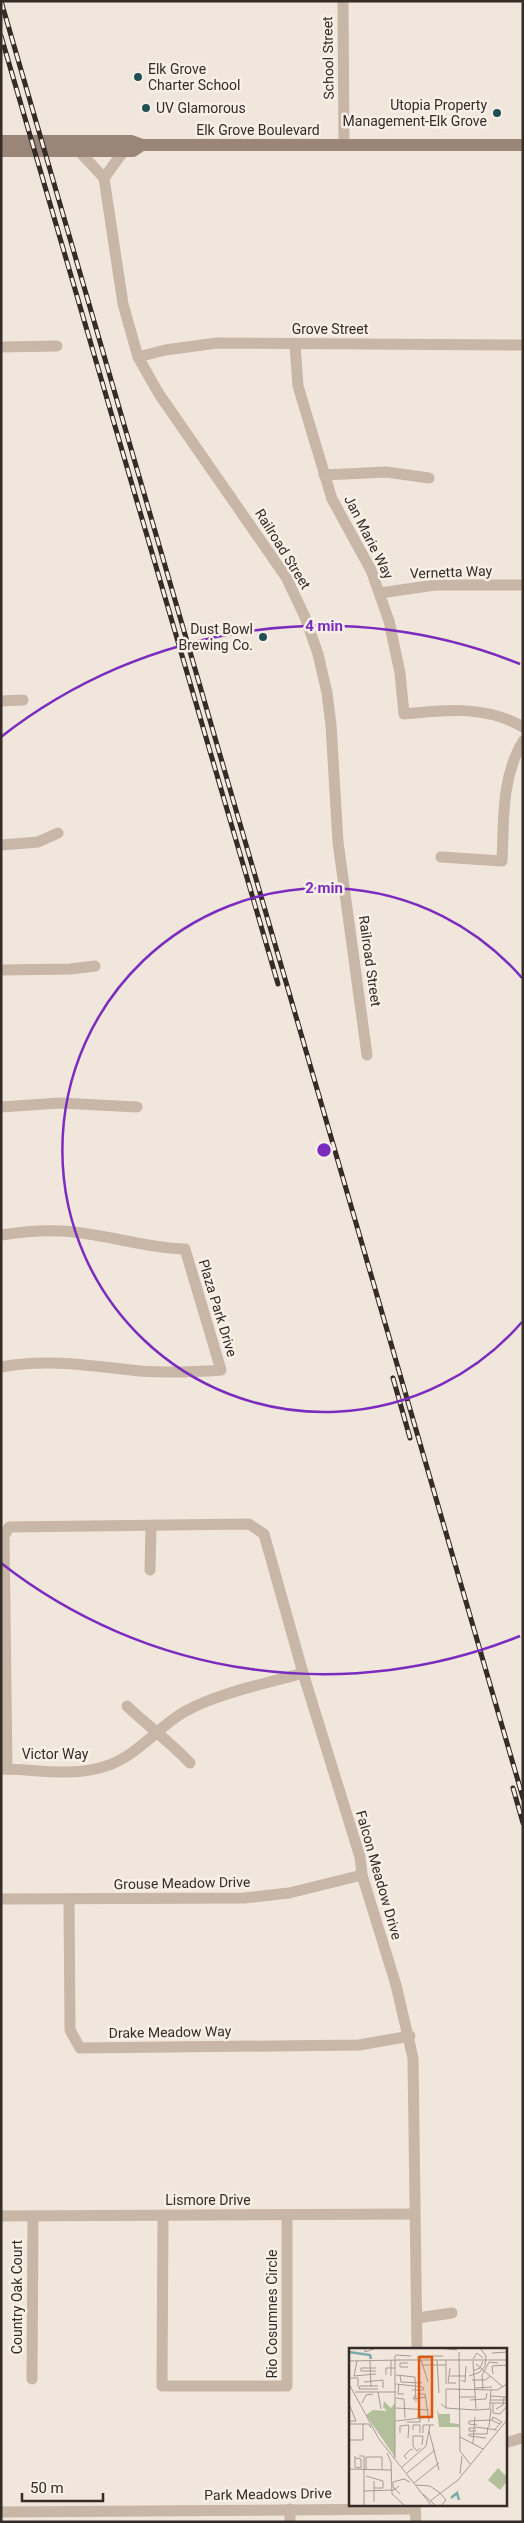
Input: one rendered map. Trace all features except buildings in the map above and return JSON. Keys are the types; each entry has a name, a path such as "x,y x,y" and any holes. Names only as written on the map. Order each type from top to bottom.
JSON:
{"main road":[{"name":"Elk Grove Boulevard","path":"1,141 102,140 131,141 142,145 523,145"},
{"path":"77,151 82,146 96,146 102,140"},
{"name":"Elk Grove Boulevard","path":"1,151 123,152 133,151 142,145"}],"street":[{"name":"School Street","path":"343,1 344,145"},
{"path":"77,151 104,178 123,152"},
{"name":"Railroad Street","path":"104,178 123,304 138,357 158,394 282,570 298,600 318,654 327,693 331,725 338,842 367,1055"},
{"name":"Grove Street","path":"138,357 165,350 217,343 523,345"},
{"name":"Jan Marie Way","path":"295,344 298,386 324,475 332,499 359,546 380,594 396,647 404,714 475,710 500,716 523,727"},
{"path":"1,347 57,346"},
{"path":"324,475 386,472 429,478"},
{"name":"Vernetta Way","path":"380,594 435,585 523,585"},
{"path":"1,701 23,700"},
{"path":"441,857 502,861 506,787 511,763 523,742"},
{"path":"1,845 38,842 58,833"},
{"path":"1,970 70,969 96,966"},
{"path":"1,1107 60,1103 137,1107"},
{"name":"Plaza Park Drive","path":"1,1235 41,1231 74,1232 136,1245 185,1250 221,1370 141,1371 68,1362 38,1363 1,1368"},
{"name":"Falcon Meadow Drive","path":"4,1769 6,1633 4,1536 9,1527 150,1527 249,1524 264,1534 303,1673 360,1857 362,1875 410,2036 414,2083 416,2348"},
{"path":"150,1527 150,1570"},
{"name":"Victor Way","path":"4,1769 76,1771 101,1768 124,1759 175,1718 196,1707 303,1673"},
{"path":"127,1706 158,1733 166,1737 190,1763"},
{"name":"Grouse Meadow Drive","path":"1,1899 70,1900 267,1896 312,1888 362,1875"},
{"name":"Drake Meadow Way","path":"70,1900 70,2030 80,2048 358,2045 410,2036"},
{"name":"Lismore Drive","path":"1,2216 414,2214"},
{"name":"Rio Cosumnes Circle","path":"163,2215 162,2386 287,2386 287,2215"},
{"name":"Country Oak Court","path":"32,2379 33,2216"},
{"path":"417,2318 452,2313"},
{"path":"506,2443 522,2438"},
{"path":"415,2507 416,2522"},
{"name":"Park Meadows Drive","path":"1,2512 49,2517 168,2516 290,2509 415,2507"},
{"path":"290,2509 290,2522"}],"railway":[{"path":"1,1 523,1798"},
{"path":"1,36 278,984"},
{"path":"393,1378 410,1438"},
{"path":"513,1788 523,1823"}],"place":[{"name":"Elk Grove Charter School","path":"138,77"},
{"name":"UV Glamorous","path":"146,108"},
{"name":"Utopia Property Management-Elk Grove","path":"497,113"},
{"name":"Dust Bowl Brewing Co.","path":"263,637"}]}
